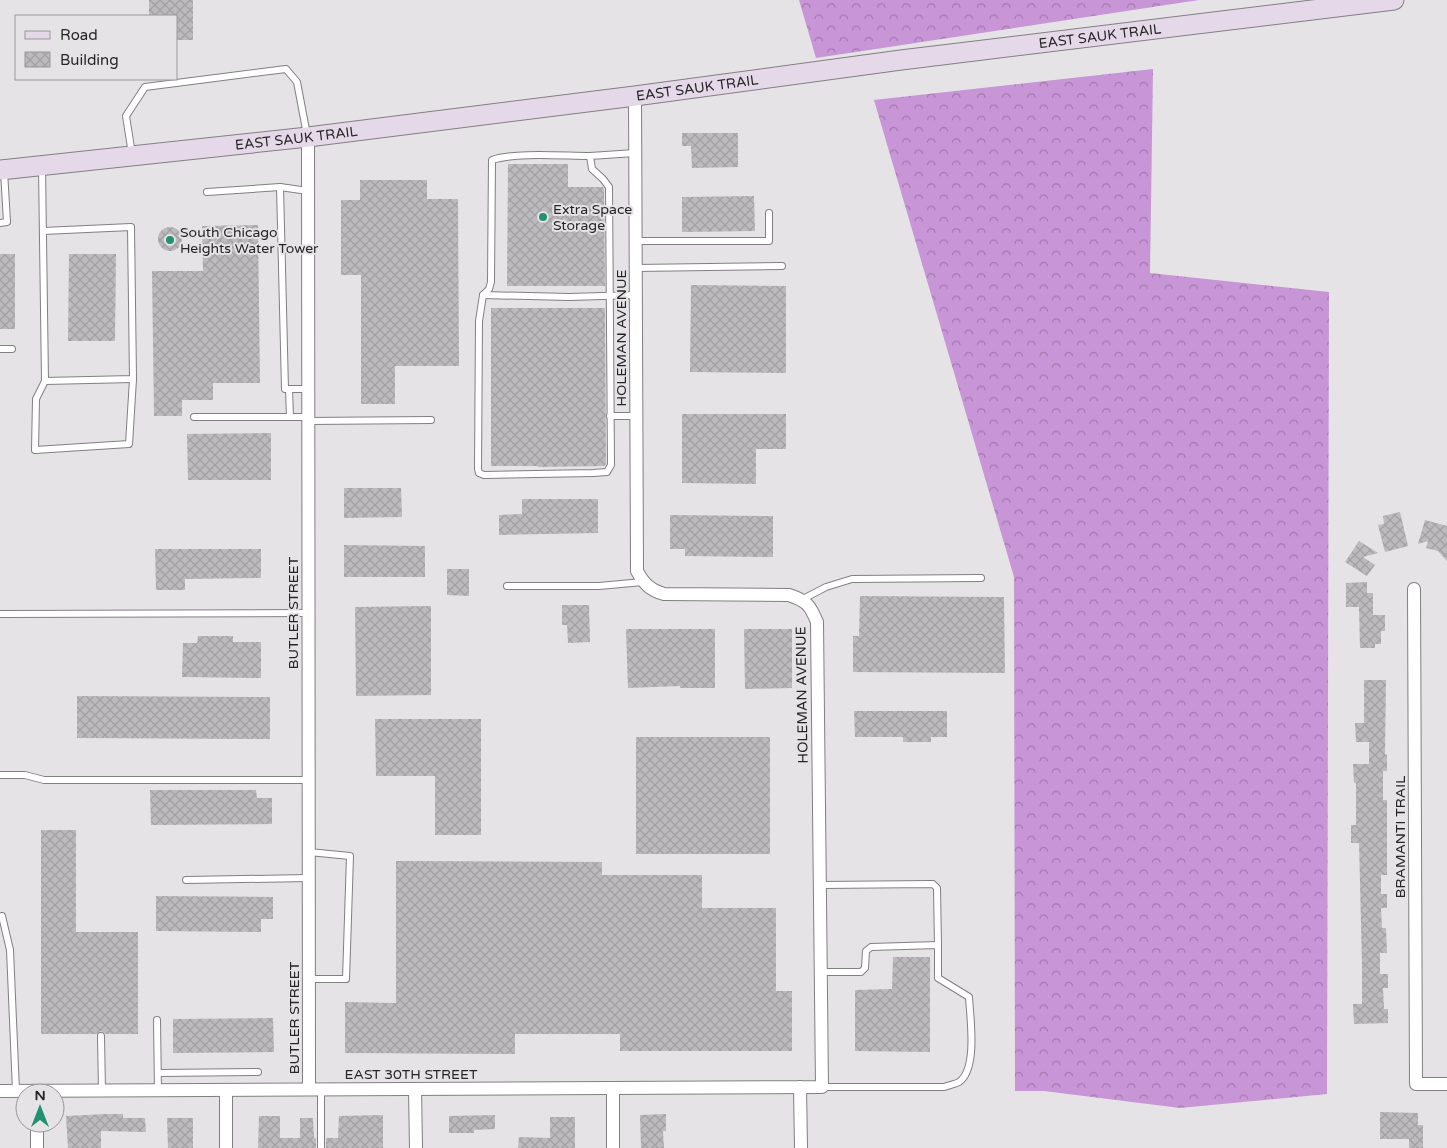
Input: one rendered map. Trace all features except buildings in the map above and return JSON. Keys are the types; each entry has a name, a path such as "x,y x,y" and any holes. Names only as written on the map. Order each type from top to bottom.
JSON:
{"main road":[{"name":"EAST SAUK TRAIL","path":"2,170 308,137 635,96 910,58 1394,0"}],"street":[{"name":"HOLEMAN AVENUE","path":"635,96 637,571 643,582"},
{"name":"BUTLER STREET","path":"308,137 308,878 309,979 315,1090"},
{"path":"643,582 652,591 664,594 790,595 803,600"},
{"name":"BRAMANTI TRAIL","path":"1414,589 1416,1084 1447,1084"},
{"name":"HOLEMAN AVENUE","path":"803,600 812,611 817,622 822,1087"},
{"path":"800,1087 801,1148"},
{"name":"EAST 30TH STREET","path":"65,1092 822,1087"},
{"path":"613,1088 613,1148"},
{"path":"415,1089 416,1148"},
{"name":"EAST 30TH STREET","path":"0,1091 15,1091"},
{"path":"226,1091 226,1148"},
{"path":"36,1133 37,1148"}],"lane":[{"path":"132,156 126,116 145,87 286,69 297,82 308,137"},
{"path":"590,156 592,169 609,187 611,465 607,472 484,475 479,473 478,469 479,321 483,295 491,282 492,160 502,157 590,156 635,153"},
{"path":"42,166 44,382 36,399 35,450 130,444 133,378 131,227 43,231"},
{"path":"0,223 6,222 2,170"},
{"path":"207,192 280,187 308,191"},
{"path":"280,187 285,389 308,389"},
{"path":"635,242 770,242 769,213"},
{"path":"636,268 782,266"},
{"path":"483,295 609,297 636,295"},
{"path":"0,349 12,349"},
{"path":"44,382 133,378"},
{"path":"289,389 290,416"},
{"path":"194,417 290,416 308,419 431,420"},
{"path":"610,416 636,416"},
{"path":"803,600 826,587 852,579 981,578"},
{"path":"507,586 598,586 643,582"},
{"path":"0,614 308,613"},
{"path":"0,775 25,775 44,780 308,780"},
{"path":"308,852 350,856 346,979 309,979"},
{"path":"186,880 308,878"},
{"path":"820,885 933,884 937,888 938,978 970,997 971,1058 968,1071 959,1082 944,1086 822,1087"},
{"path":"2,916 10,950 16,1083"},
{"path":"820,972 861,972 865,968 866,951 871,947 938,945"},
{"path":"157,1020 158,1091"},
{"path":"101,1036 102,1091"},
{"path":"158,1073 258,1072"},
{"path":"315,1090 321,1148"}],"green space":[{"path":"799,0 1199,0 816,58"},
{"path":"1153,69 1150,273 1329,292 1327,1094 1180,1108 1044,1091 1015,1091 1014,577 874,100"}],"place":[{"name":"Extra Space Storage","path":"543,217"},
{"name":"South Chicago Heights Water Tower","path":"170,240"}]}
